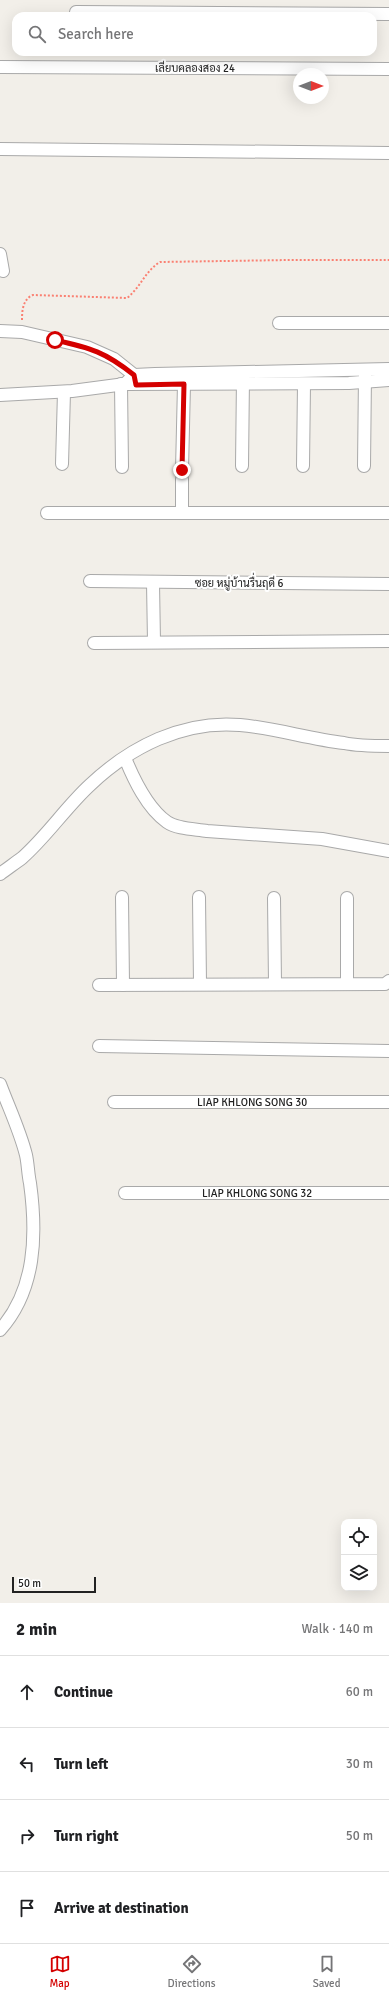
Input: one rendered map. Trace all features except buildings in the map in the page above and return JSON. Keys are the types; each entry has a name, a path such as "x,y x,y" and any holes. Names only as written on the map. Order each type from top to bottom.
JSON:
{"street":[{"path":"377,14 389,14"},
{"name":"เลียบคลองสอง 24","path":"0,67 389,69"},
{"path":"0,149 389,153"},
{"path":"0,254 2,271"},
{"path":"279,323 389,323"},
{"path":"0,331 22,332 87,347 114,359 129,382 122,467"},
{"path":"129,382 184,384 243,378 304,384 365,376 389,369"},
{"path":"364,466 365,376"},
{"path":"0,395 64,392 129,382 365,376 389,380"},
{"path":"242,466 243,378"},
{"path":"182,513 184,384"},
{"path":"303,466 304,384"},
{"path":"62,464 64,392"},
{"path":"47,513 389,513"},
{"name":"ซอย หมู่บ้านรื่นฤดี 6","path":"90,581 153,583 389,584"},
{"path":"153,583 154,642"},
{"path":"94,643 389,641"},
{"path":"0,874 22,857 90,785 146,744 170,733 205,725 238,725 272,729 345,744 389,746"},
{"path":"125,758 143,795 168,823 188,829 322,839 389,850"},
{"path":"122,897 123,985"},
{"path":"199,897 200,984"},
{"path":"274,898 275,984"},
{"path":"347,898 347,984"},
{"path":"99,985 388,983"},
{"path":"99,1046 389,1051"},
{"path":"0,1084 27,1157 33,1204 34,1236 31,1262 23,1293 9,1320 0,1330"},
{"name":"LIAP KHLONG SONG 30","path":"114,1102 389,1102"},
{"name":"LIAP KHLONG SONG 32","path":"125,1193 389,1193"}],"path":[{"path":"22,332 22,311 25,300 29,297 33,295 128,298 137,290 146,273 160,262 389,260"}],"route":[{"path":"55,340 87,347 114,359 134,375 136,385 184,384 182,470"}]}
